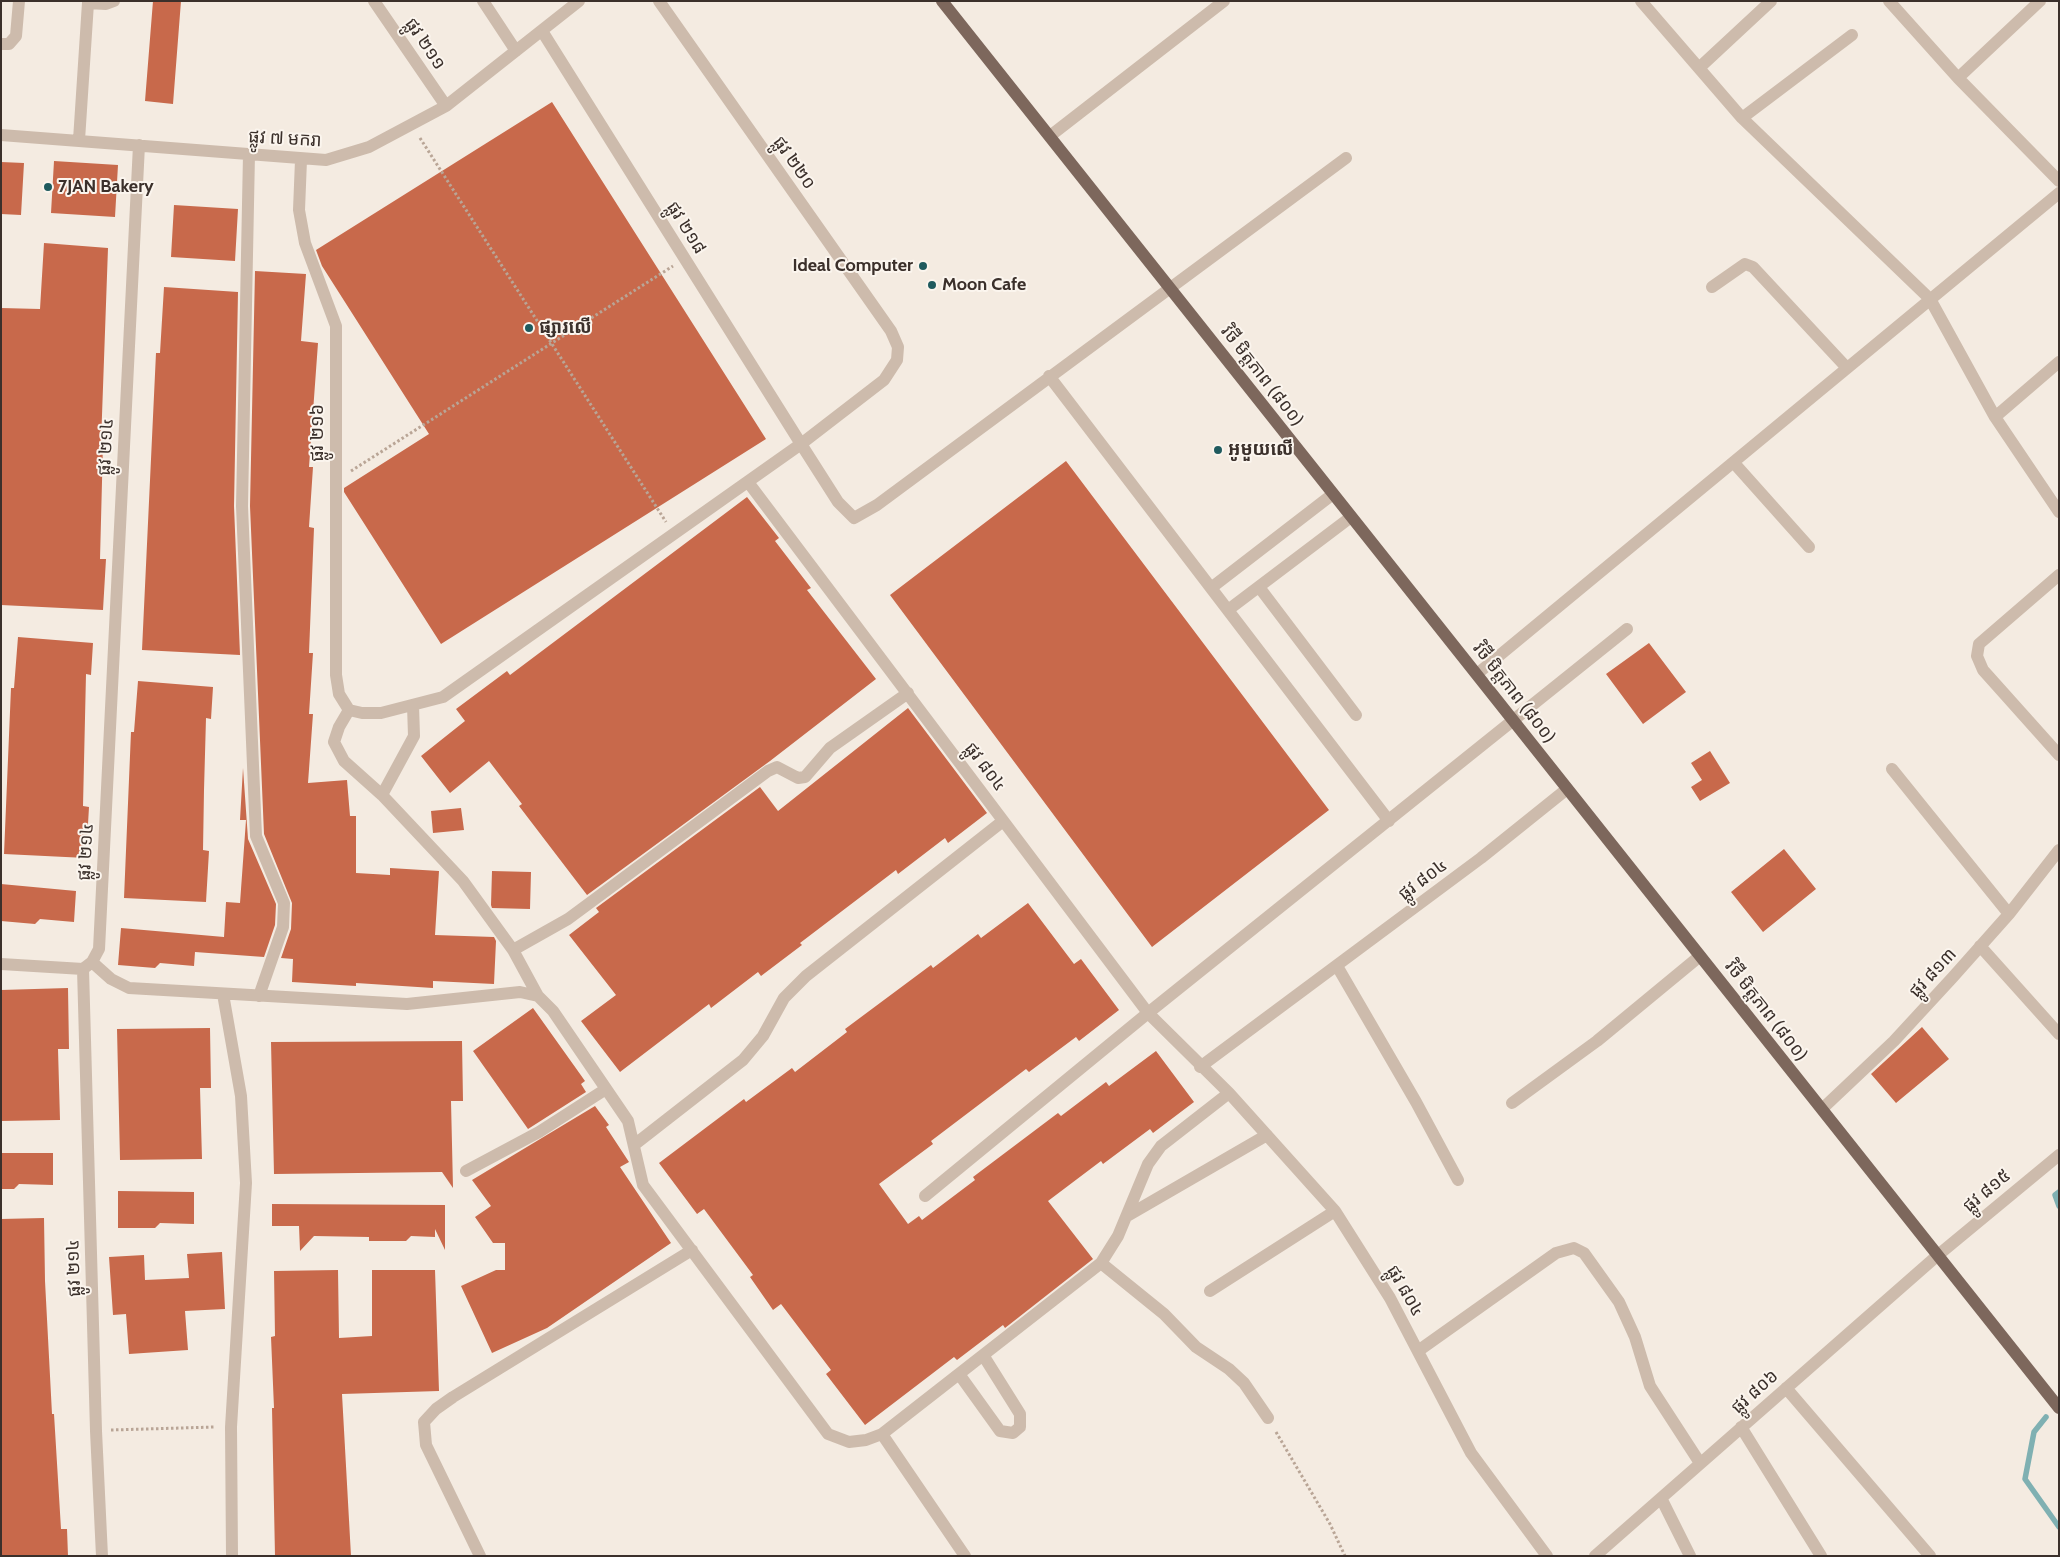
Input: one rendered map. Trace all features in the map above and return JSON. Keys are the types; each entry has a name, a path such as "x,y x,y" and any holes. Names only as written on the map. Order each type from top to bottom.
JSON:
{"main road":[{"name":"វិថី មិត្តភាព (៨០០)","path":"942,1 2059,1408"}],"street":[{"path":"1,44 9,44 16,36 19,1"},
{"path":"79,140 81,2 106,4 114,1"},
{"name":"ផ្លូវ ២១១","path":"374,1 446,106"},
{"path":"483,1 516,51"},
{"name":"ផ្លូវ ៧ មករា","path":"1,135 249,154 301,160 326,160 369,147 446,106 579,1"},
{"name":"ផ្លូវ ២២០","path":"659,1 891,331 898,347 897,360 884,380 801,444"},
{"path":"1050,136 1224,1"},
{"path":"1641,1 1742,118 1930,299 1995,417 2059,512"},
{"path":"1699,68 1770,1"},
{"path":"1889,1 1958,78 2059,181"},
{"path":"1958,78 2040,1"},
{"name":"ផ្លូវ ២១៨","path":"542,31 838,502 854,518 877,505 1049,376"},
{"path":"1742,118 1852,35"},
{"name":"ផ្លូវ ២១៤","path":"102,1556 96,1431 88,966 99,949 139,145"},
{"path":"249,154 242,506 256,836 284,904 283,927 260,996"},
{"path":"1346,158 1049,376 1389,820"},
{"name":"ផ្លូវ ២១៦","path":"301,160 299,210 306,243 336,326 336,675 339,694 349,710"},
{"path":"1477,674 1734,464 2059,193"},
{"path":"1712,287 1745,264 1753,266 1847,368"},
{"path":"1995,417 2059,362"},
{"path":"801,444 443,697 382,713 362,713 349,710 339,727 334,742 344,761 382,795 463,881 513,950 538,996 553,1011 628,1121 644,1185 828,1434 849,1442 866,1440 882,1434 1101,1263 1127,1216 1148,1164 1161,1146 1228,1093"},
{"path":"1734,464 1809,547"},
{"name":"ផ្លូវ ៨០៤","path":"748,482 1148,1012 1200,1067 1228,1093 1335,1211 1390,1298 1472,1453 1547,1556"},
{"path":"1211,588 1333,494"},
{"path":"1228,610 1351,517"},
{"path":"2059,575 1979,644 1976,656 1983,670 2059,755"},
{"path":"1258,587 1356,715"},
{"path":"925,1196 1148,1012 1514,722 1627,629"},
{"path":"513,950 568,919 768,770 777,767 798,778 805,777 830,748 908,693"},
{"path":"382,795 414,736 413,705"},
{"path":"1892,769 2009,914"},
{"name":"ផ្លូវ ៨០៤","path":"1200,1067 1481,858 1568,789"},
{"path":"634,1145 744,1060 763,1036 784,998 806,976 1004,821"},
{"name":"ផ្លូវ ៨១៣","path":"1822,1109 1894,1041 2009,914 2059,850"},
{"path":"1980,946 2059,1034"},
{"path":"1512,1103 1597,1041 1700,956"},
{"path":"1,964 88,966 129,988 223,994 407,1004 520,992 538,996"},
{"path":"1337,966 1416,1102 1458,1180"},
{"path":"223,994 241,1096 246,1183 231,1427 232,1556"},
{"path":"466,1171 539,1132 606,1089"},
{"path":"1127,1216 1267,1135"},
{"name":"ផ្លូវ ៨១៥","path":"1938,1255 2059,1155"},
{"path":"1210,1291 1335,1211"},
{"path":"1418,1351 1556,1253 1574,1248 1584,1253 1619,1302 1635,1337 1650,1386 1700,1463"},
{"path":"480,1556 426,1445 424,1422 436,1409 453,1397 692,1250"},
{"name":"ផ្លូវ ៨០៦","path":"1595,1556 1938,1255"},
{"path":"1101,1263 1164,1314 1196,1347 1229,1369 1244,1383 1268,1418"},
{"path":"959,1374 1000,1431 1013,1433 1020,1427 1020,1414 983,1356"},
{"path":"1786,1388 1930,1556"},
{"path":"1742,1427 1821,1556"},
{"path":"882,1434 966,1556"},
{"path":"1661,1498 1690,1556"}],"path":[{"path":"411,124 674,534"},
{"path":"336,480 684,258"},
{"path":"1268,1418 1330,1524 1345,1556"},
{"path":"96,1431 231,1427"}],"building":[{"path":"153,1 181,1 173,104 145,101"},
{"name":"ផ្សារលើ","path":"552,102 766,439 441,644 344,492 344,488 429,434 322,266 316,250"},
{"path":"54,161 118,165 115,217 51,213"},
{"path":"1,162 24,163 21,215 1,214"},
{"path":"174,205 238,209 235,261 171,257"},
{"path":"44,243 108,248 101,443 103,443 100,559 106,559 103,610 1,605 1,308 40,309"},
{"path":"255,271 306,274 301,341 318,343 309,467 313,467 309,527 314,528 309,653 313,653 309,714 313,714 308,783 347,780 350,816 356,816 356,873 390,875 390,868 439,871 435,935 494,937 496,941 494,984 433,981 433,988 356,983 356,986 292,982 293,959 281,958 291,929 292,903 264,834 250,506"},
{"path":"164,287 238,292 234,506 240,655 142,650 156,353 160,353"},
{"path":"1066,461 1329,810 1152,947 890,595"},
{"path":"747,497 779,538 775,541 811,588 807,590 876,679 770,761 587,895 519,806 522,804 489,761 450,793 421,756 465,721 456,709 507,671 510,675"},
{"path":"18,637 93,643 91,675 86,674 83,806 89,807 86,858 4,854 11,688 14,688"},
{"path":"1649,643 1686,692 1643,724 1606,674"},
{"path":"138,681 213,687 211,719 206,718 203,850 209,851 206,902 124,898 131,732 134,732"},
{"path":"908,708 987,813 948,843 945,838 898,874 896,870 800,943 802,945 761,976 758,972 711,1008 709,1004 620,1072 581,1021 616,995 569,935 599,912 596,908 760,787 778,811"},
{"path":"1710,751 1730,783 1700,801 1691,787 1702,780 1691,763"},
{"path":"243,768 248,839 276,904 275,925 264,957 195,952 194,966 160,963 155,968 118,965 121,928 224,937 226,902 240,903 246,820 240,820"},
{"path":"461,808 464,830 433,833 431,811"},
{"path":"1784,849 1816,889 1763,932 1731,892"},
{"path":"492,871 531,872 530,909 492,908"},
{"path":"1,884 76,891 74,922 40,919 35,924 1,921"},
{"path":"1028,903 1074,964 1081,959 1119,1010 1079,1041 1076,1037 1029,1072 1026,1069 931,1141 933,1144 879,1184 908,1224 919,1216 922,1220 975,1180 973,1177 1058,1113 1061,1116 1106,1082 1109,1086 1156,1051 1194,1102 1153,1133 1150,1129 1103,1164 1101,1161 1048,1201 1093,1259 1005,1328 1003,1325 957,1360 954,1357 865,1425 826,1374 831,1370 781,1304 773,1310 750,1277 753,1275 704,1209 697,1214 659,1163 744,1099 746,1102 792,1068 795,1072 847,1032 845,1029 931,965 933,968 978,934 981,938"},
{"path":"68,988 69,1049 58,1049 60,1120 1,1121 1,990"},
{"path":"533,1008 585,1081 581,1084 586,1092 528,1129 473,1051"},
{"path":"1922,1027 1949,1059 1896,1103 1871,1074"},
{"path":"210,1028 211,1088 200,1088 202,1159 120,1160 117,1029"},
{"path":"462,1041 463,1101 451,1101 453,1188 442,1172 274,1174 271,1042"},
{"path":"595,1106 609,1125 606,1127 629,1162 620,1167 671,1243 547,1328 492,1353 461,1286 496,1270 505,1270 505,1243 493,1243 475,1217 491,1206 472,1180"},
{"path":"1,1153 53,1153 53,1185 19,1184 14,1189 1,1189"},
{"path":"118,1191 194,1192 194,1224 160,1223 155,1228 118,1228"},
{"path":"272,1204 445,1205 445,1250 435,1229 435,1237 411,1236 406,1241 369,1241 369,1237 314,1236 300,1251 299,1226 272,1226"},
{"path":"44,1218 45,1281 52,1414 54,1414 61,1529 67,1529 68,1556 1,1556 1,1219"},
{"path":"222,1252 225,1309 185,1311 188,1350 129,1354 126,1314 113,1315 109,1257 144,1255 145,1280 189,1278 187,1254"},
{"path":"338,1270 339,1338 372,1336 372,1270 435,1270 439,1391 342,1394 351,1556 275,1556 272,1408 274,1408 271,1337 275,1336 274,1271"}],"waterway":[{"path":"2059,1192 2055,1195 2059,1206"},
{"path":"2046,1417 2034,1432 2025,1479 2059,1527"}],"place":[{"name":"7JAN Bakery","path":"48,187"},
{"name":"Ideal Computer","path":"923,266"},
{"name":"Moon Cafe","path":"932,285"},
{"name":"ផ្សារលើ","path":"529,328"},
{"name":"អូមួយលេី","path":"1218,450"}]}
